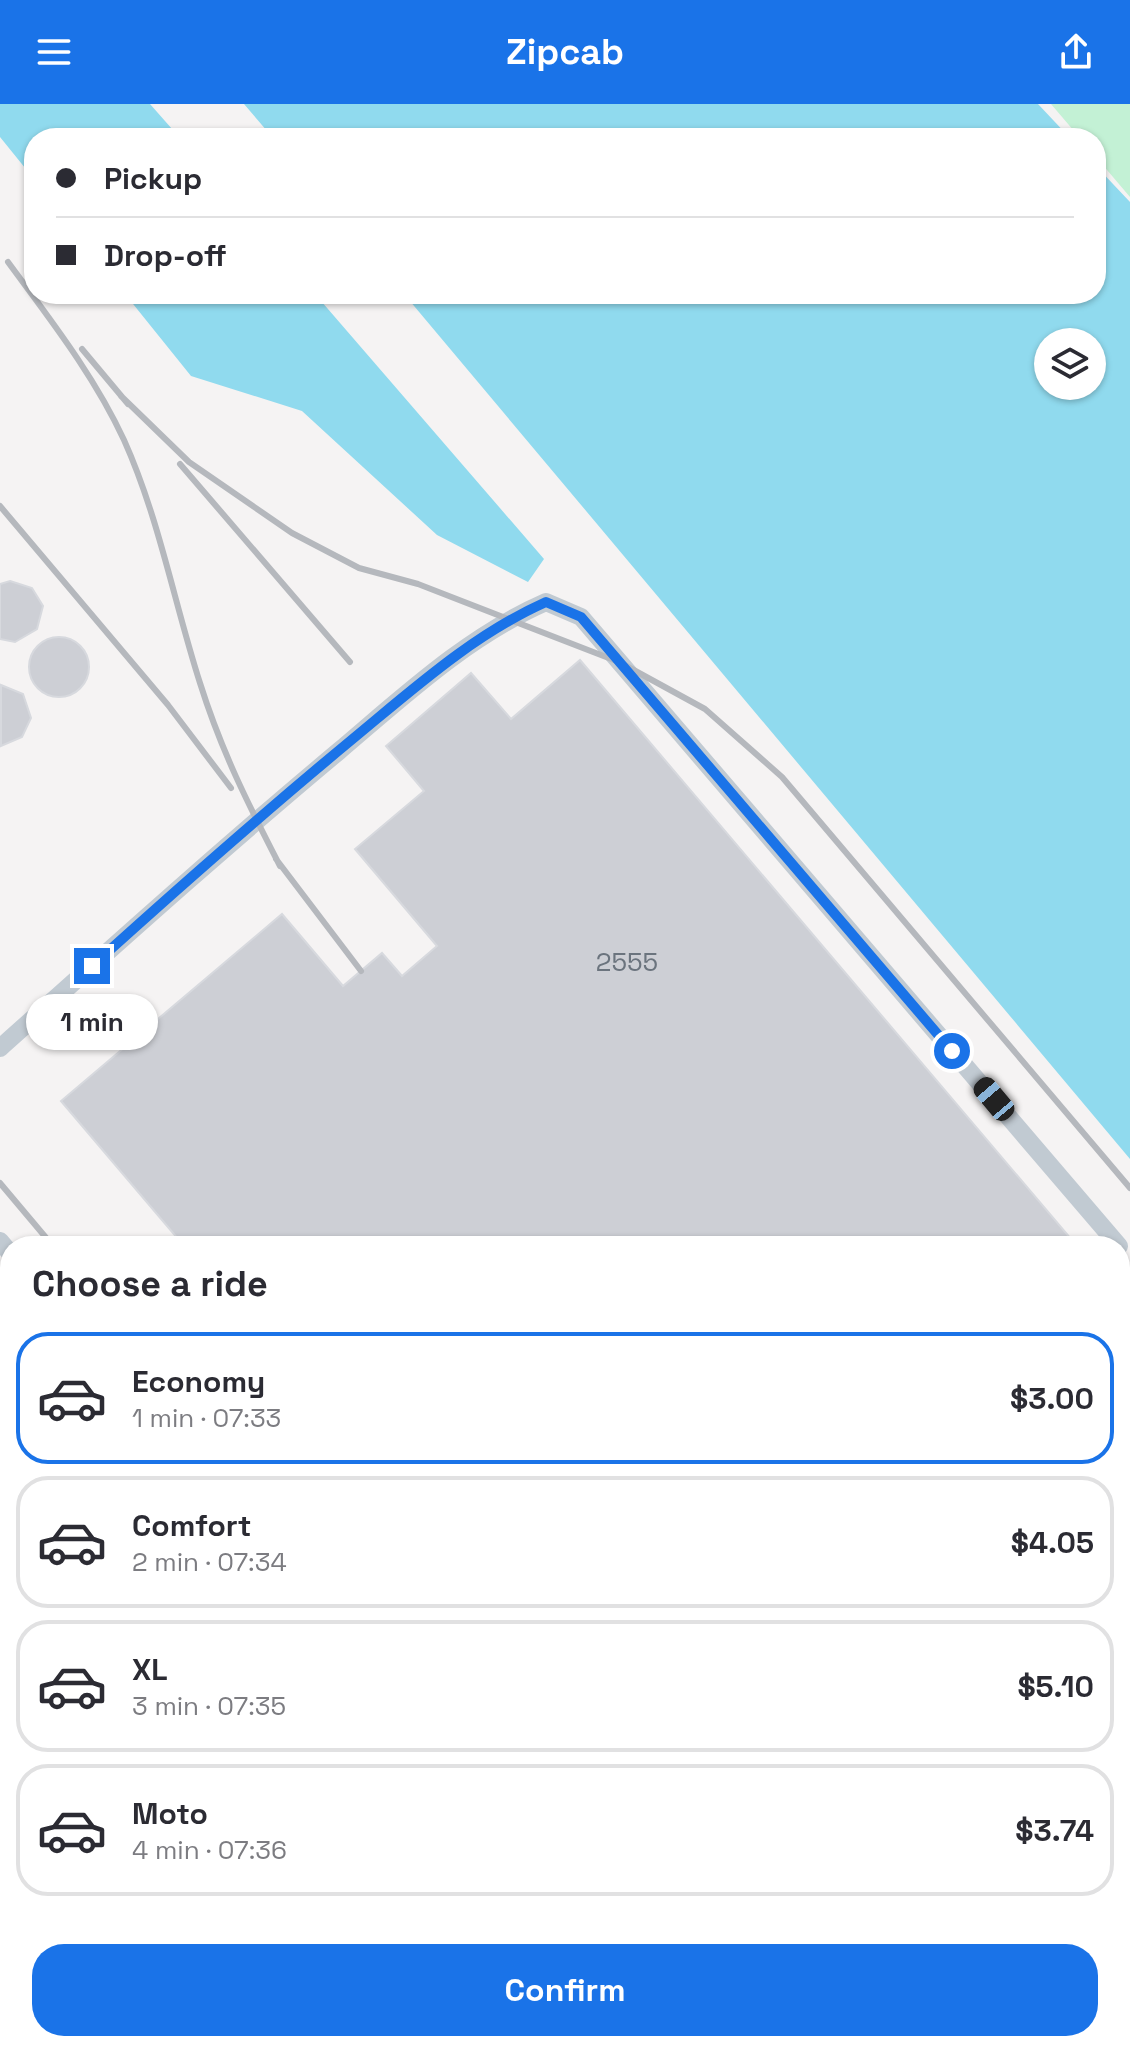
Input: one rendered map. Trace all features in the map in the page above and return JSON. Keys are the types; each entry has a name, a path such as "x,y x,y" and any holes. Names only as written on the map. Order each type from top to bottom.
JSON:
{"lane":[{"path":"0,1048 253,822 423,680 509,618 546,602 581,617 1110,1236"}],"green space":[{"path":"1051,104 1130,104 1130,197 1106,169 1106,128 1071,128"}],"water":[{"path":"0,104 150,104 171,128 24,128 24,167 0,137"},
{"path":"244,104 1038,104 1061,128 264,128"},
{"path":"1106,177 1130,202 1130,1159 412,304 1106,304"},
{"path":"133,304 324,304 544,559 528,582 437,535 302,411 191,376"}],"building":[{"path":"10,581 32,588 43,606 37,629 15,642 0,639 0,584"},
{"path":"59,637 71,639 80,646 87,655 87,679 80,688 71,695 59,697 47,695 38,688 31,679 29,667 31,655 38,646 47,639"},
{"path":"580,660 1069,1236 176,1236 61,1101 282,914 343,986 382,953 402,976 437,946 355,849 424,791 386,746 471,673 511,719"},
{"path":"1,685 23,694 31,718 22,737 1,746"}],"railway":[{"path":"8,262 24,284"},
{"path":"39,304 85,370 124,440 157,530 208,708 236,776 280,866"},
{"path":"82,349 128,404"},
{"path":"121,396 189,462 292,533 359,568 418,584 619,662 705,709 782,777 1130,1188"},
{"path":"180,464 350,662"},
{"path":"0,506 168,705 231,788"},
{"path":"276,859 361,971"},
{"path":"0,1183 45,1236"}],"route":[{"path":"92,966 253,822 423,680 509,618 546,602 581,617 952,1051"}]}
